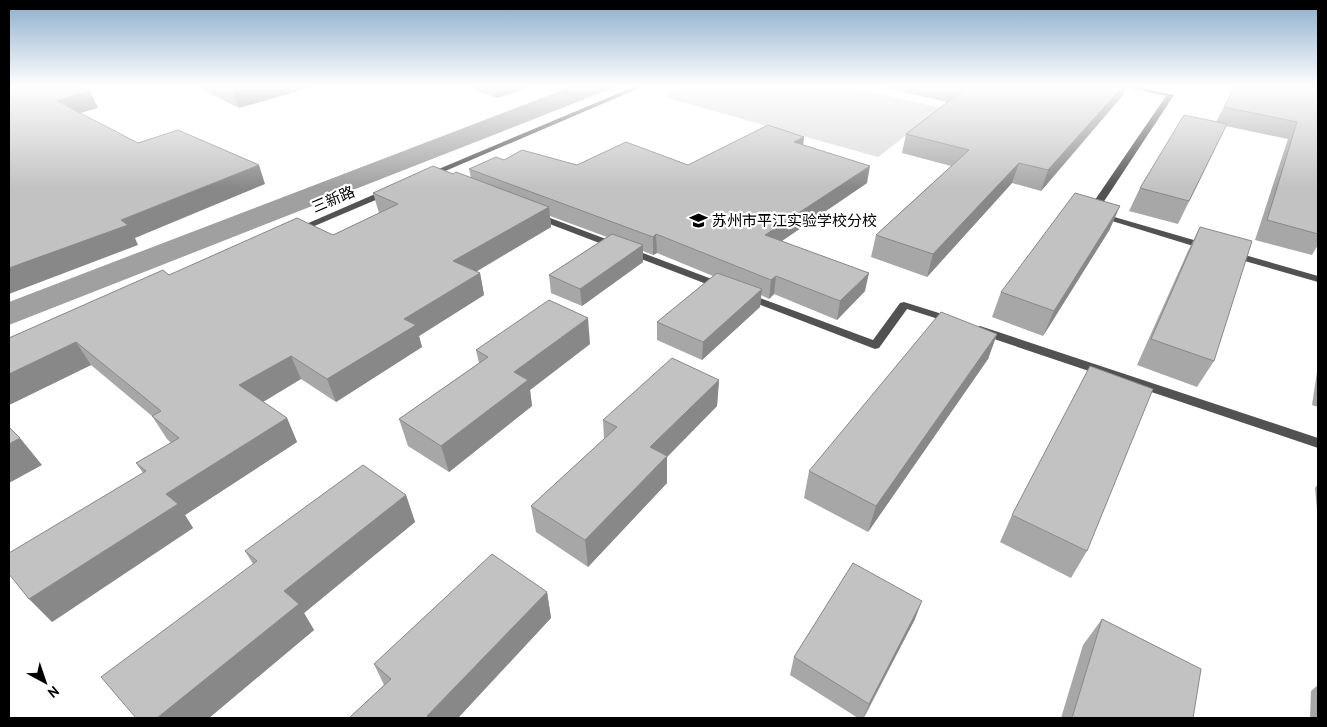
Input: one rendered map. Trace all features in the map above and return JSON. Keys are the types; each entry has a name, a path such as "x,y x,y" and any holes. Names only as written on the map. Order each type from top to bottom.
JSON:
{"street":[{"path":"448,182 425,177 560,120"},
{"path":"1153,120 1091,213 1318,279"},
{"name":"三新路","path":"283,236 402,186"},
{"path":"522,210 875,345 904,304 1318,443"}],"shaded area":[{"path":"484,120 532,120 9,325 9,302"},
{"path":"746,120 926,120 878,157"}],"building":[{"path":"9,120 94,120 138,143 178,130 259,165 121,220 128,225 9,268"},
{"path":"924,120 1093,120 1048,170 1019,163 933,254 876,235 969,150 906,134"},
{"path":"1181,120 1208,120 1227,124 1189,201 1140,188"},
{"path":"1287,120 1318,120 1318,234 1267,220 1297,122"},
{"path":"768,125 804,137 794,142 870,166 765,235 869,273 840,301 776,276 771,280 656,234 653,237 469,169 496,157 504,160 522,150 577,165 626,142 688,165"},
{"path":"433,166 453,174 456,172 549,207 453,261 480,273 404,319 416,325 327,379 291,356 239,385 287,418 166,494 178,504 29,599 9,574 9,553 146,471 136,463 179,438 152,416 161,411 76,342 9,374 9,338 163,270 169,275 297,218 333,235 398,204 373,193"},
{"path":"1075,193 1120,206 1054,311 1001,292"},
{"path":"1200,227 1252,241 1214,361 1151,339"},
{"path":"612,234 643,245 580,289 549,275"},
{"path":"717,273 762,289 703,342 657,322"},
{"path":"549,300 588,318 514,372 528,380 441,446 399,419 488,357 476,350"},
{"path":"941,312 997,334 876,506 809,471"},
{"path":"672,358 719,380 650,447 667,456 585,540 531,506 617,427 603,420"},
{"path":"1090,366 1153,389 1087,551 1012,515"},
{"path":"9,427 20,438 9,444"},
{"path":"363,465 406,495 284,591 299,604 157,718 136,718 101,677 257,561 245,551"},
{"path":"492,554 547,592 427,716 429,718 349,718 391,679 374,664"},
{"path":"853,563 922,601 869,704 794,657"},
{"path":"1102,619 1201,669 1193,718 1072,718"}],"place":[{"name":"苏州市平江实验学校分校","path":"698,220"}]}
